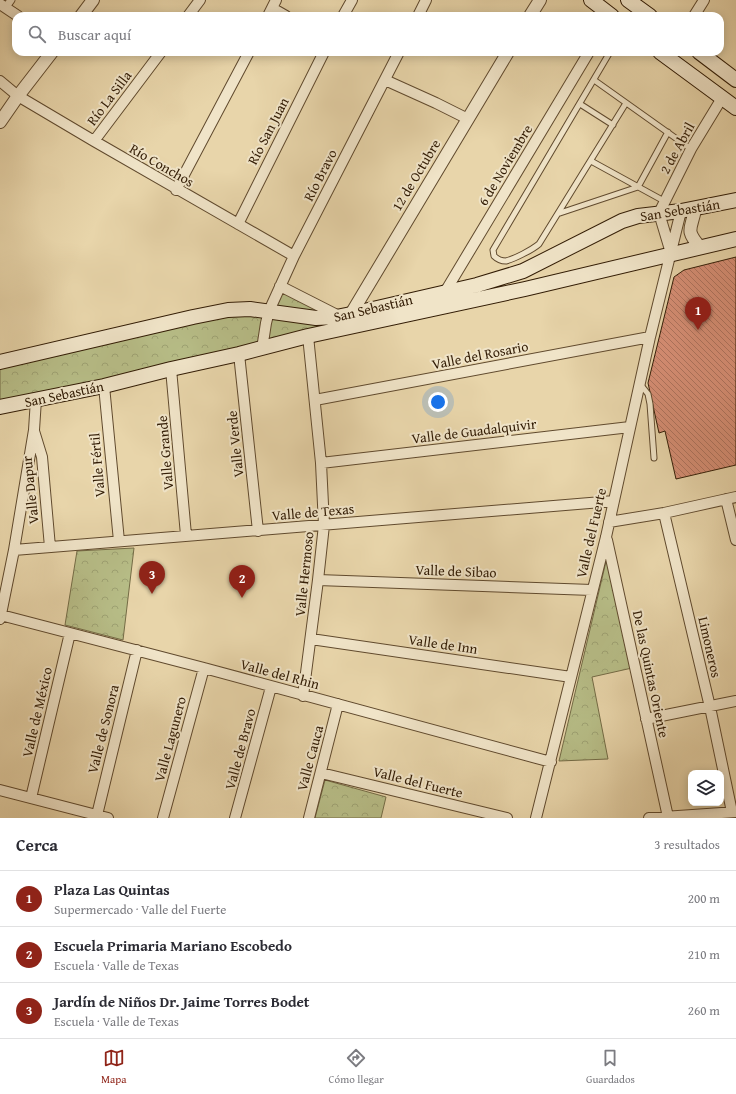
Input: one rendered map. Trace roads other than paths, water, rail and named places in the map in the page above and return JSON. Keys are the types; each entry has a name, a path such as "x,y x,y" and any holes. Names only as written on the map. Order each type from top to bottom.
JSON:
{"main road":[{"path":"591,0 607,12"},
{"path":"628,0 644,12"},
{"path":"665,56 736,108"},
{"path":"704,56 736,80"},
{"name":"San Sebastián","path":"0,362 214,313 240,309 312,318 326,318 346,315 477,285 523,271 622,221 661,207 688,210 736,200"},
{"name":"San Sebastián","path":"0,407 104,386 171,369 262,349 308,336 533,287 700,247 736,240"}],"street":[{"path":"83,12 93,0"},
{"path":"191,12 200,0"},
{"path":"345,12 352,0"},
{"path":"420,12 426,0"},
{"path":"532,12 540,0"},
{"path":"696,12 704,0"},
{"path":"6,4 14,12"},
{"path":"0,122 49,56"},
{"name":"Río La Silla","path":"94,141 158,56"},
{"path":"176,190 247,56"},
{"name":"Río San Juan","path":"238,224 322,56"},
{"name":"Río Bravo","path":"262,349 266,322 280,286 397,56"},
{"name":"12 de Octubre","path":"346,315 506,56"},
{"name":"6 de Noviembre","path":"445,292 587,56"},
{"path":"385,80 429,99 468,119"},
{"name":"Río Conchos","path":"0,81 18,96 176,190 294,256"},
{"name":"2 de Abril","path":"661,207 691,149 722,98"},
{"path":"661,207 671,254"},
{"path":"688,210 694,218 690,225 690,234 700,247"},
{"name":"Valle del Fuerte","path":"536,818 606,537 650,337 671,254 688,210"},
{"path":"280,286 346,315"},
{"name":"Valle Hermoso","path":"304,696 324,524 321,463 308,336"},
{"name":"Valle del Rosario","path":"315,400 650,337"},
{"name":"Valle Verde","path":"239,354 258,531"},
{"name":"Valle Grande","path":"171,369 186,535"},
{"name":"Valle Fértil","path":"104,386 119,541"},
{"path":"1,617 4,584 14,550 34,430 36,399"},
{"name":"Valle de Guadalquivir","path":"321,463 630,427"},
{"name":"Valle Dapur","path":"34,430 42,457 50,547"},
{"path":"609,522 731,498 736,540"},
{"name":"Valle de Texas","path":"14,550 614,501"},
{"name":"Limoneros","path":"664,512 734,812"},
{"name":"De las Quintas Oriente","path":"606,537 668,817"},
{"name":"Valle de Sibao","path":"318,580 592,590"},
{"name":"Valle del Rhin","path":"1,617 137,650 551,762"},
{"name":"Valle de México","path":"31,798 70,633"},
{"name":"Valle de Inn","path":"311,639 571,677"},
{"name":"Valle de Sonora","path":"96,815 137,650"},
{"name":"Valle Lagunero","path":"163,818 204,668"},
{"name":"Valle de Bravo","path":"235,818 271,687"},
{"path":"646,719 736,701"},
{"name":"Valle Cauca","path":"308,818 338,704"},
{"name":"Valle del Fuerte","path":"321,773 508,818"},
{"path":"0,790 108,818"},
{"path":"649,818 734,812"}],"lane":[{"path":"608,56 493,250 494,256 505,261 533,250 539,244 560,213 626,103"},
{"path":"594,80 691,149"},
{"path":"580,104 613,125"},
{"path":"560,213 638,187 668,132"},
{"path":"591,161 638,187 661,207"},
{"path":"640,384 648,394 650,404 654,458"}],"place":[{"name":"Plaza Las Quintas","path":"698,330"},
{"name":"Jardín de Niños Dr. Jaime Torres Bodet","path":"152,594"},
{"name":"Escuela Primaria Mariano Escobedo","path":"242,598"}]}
